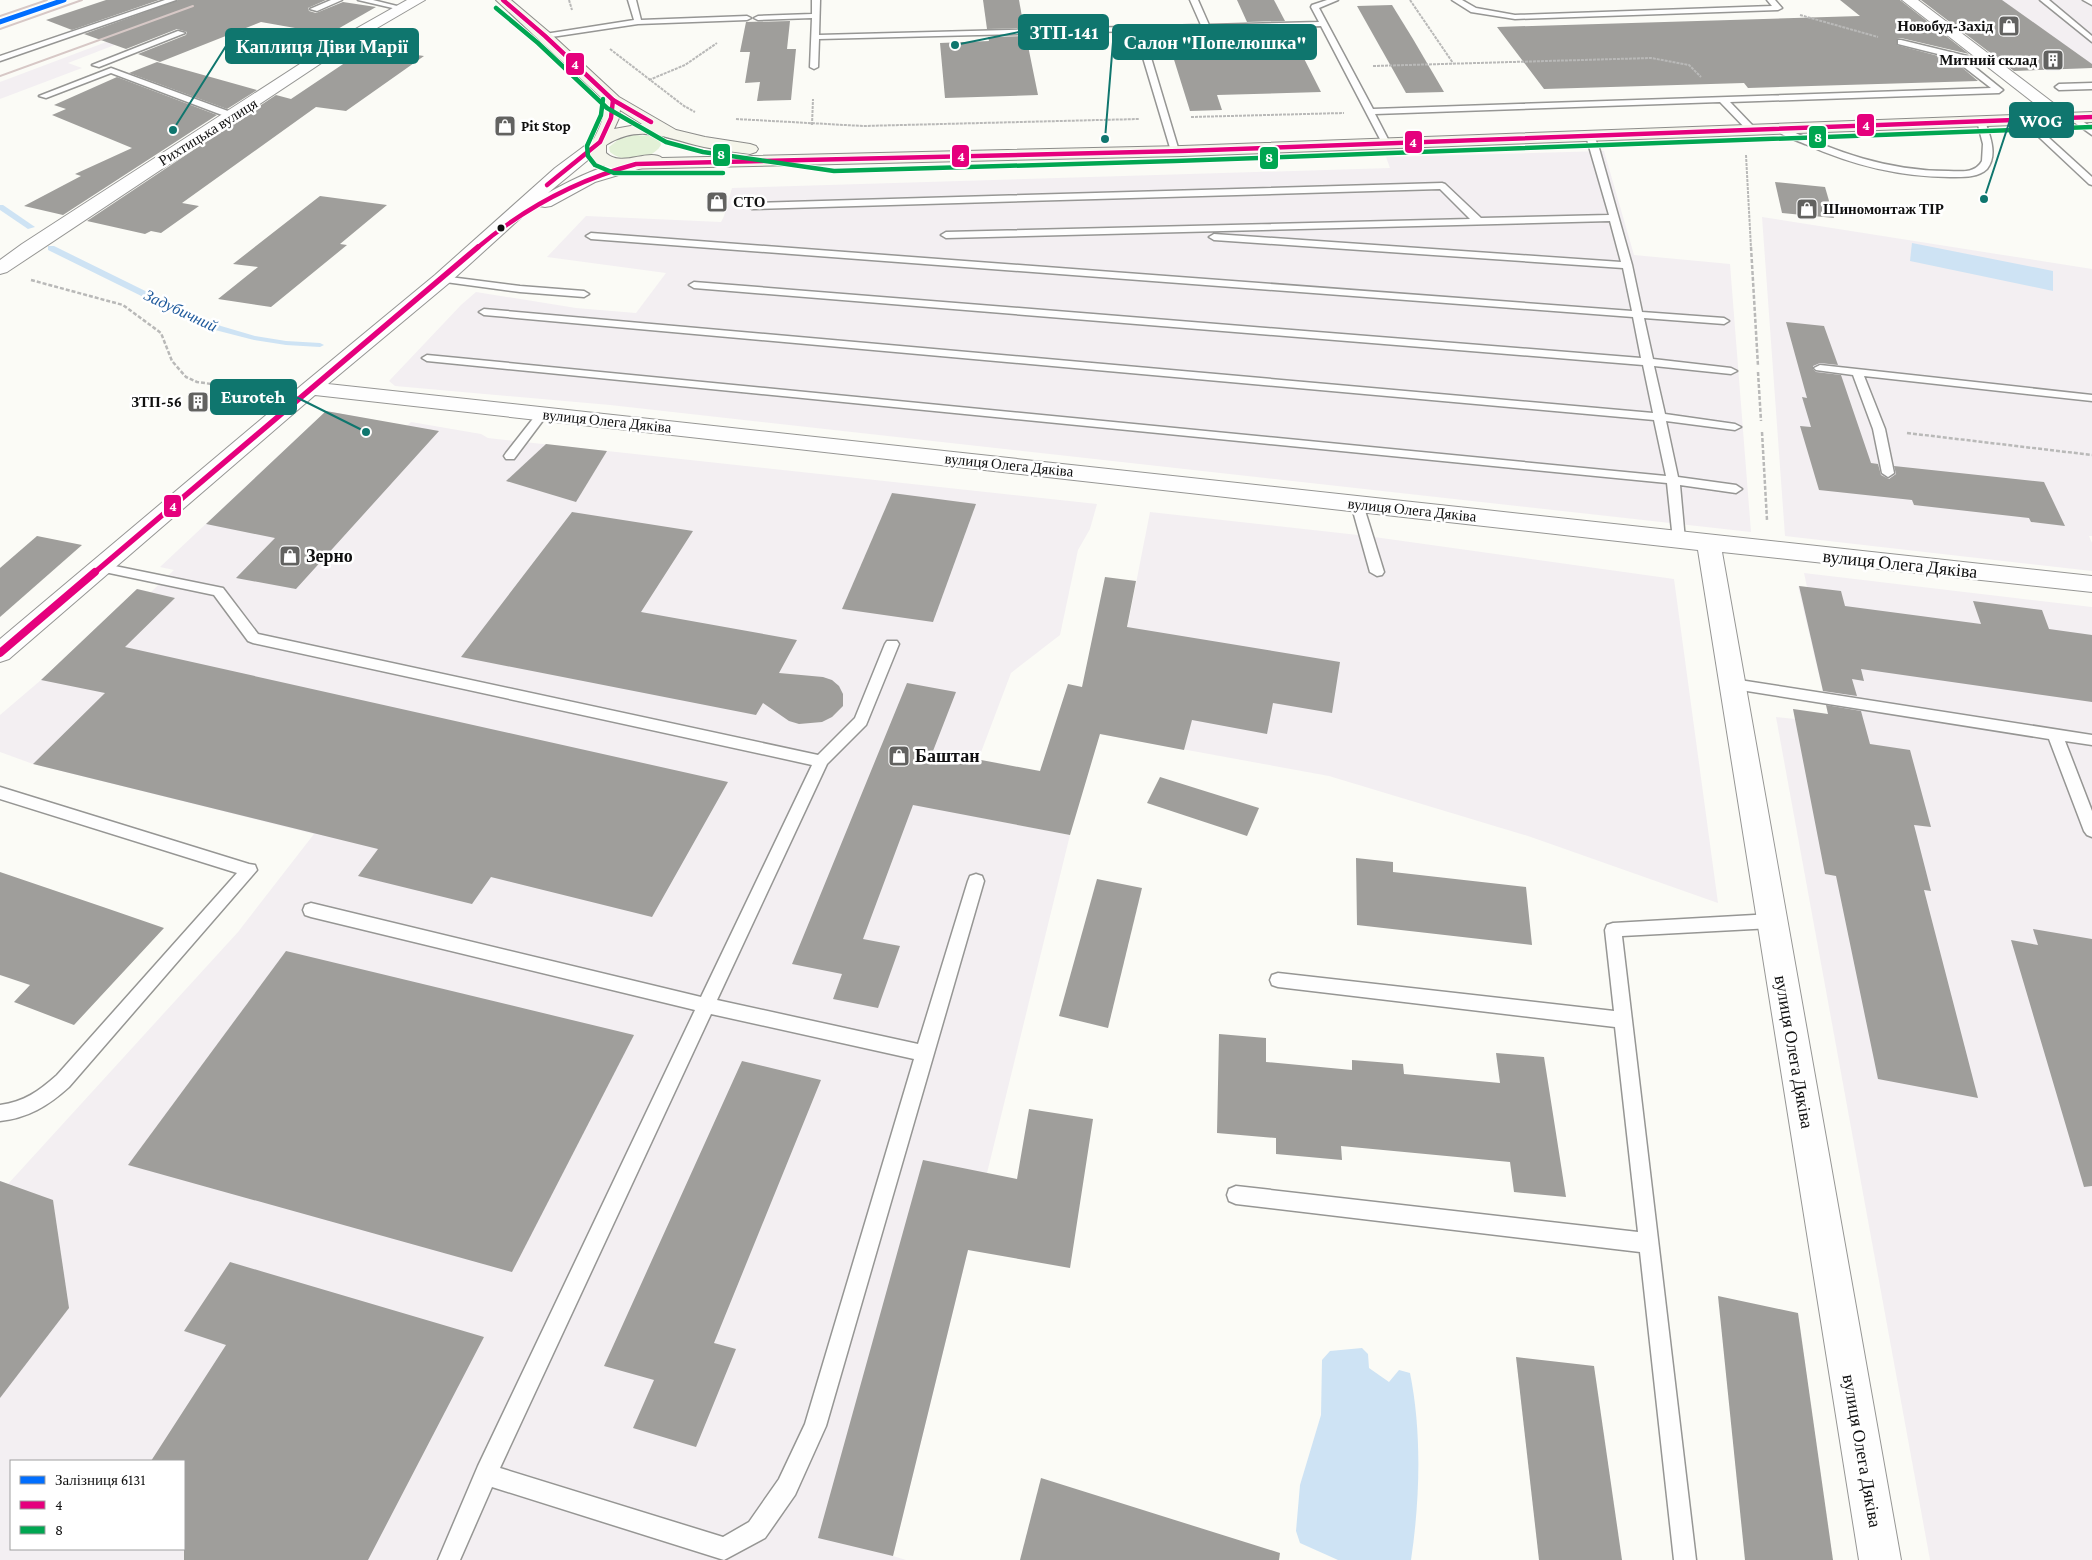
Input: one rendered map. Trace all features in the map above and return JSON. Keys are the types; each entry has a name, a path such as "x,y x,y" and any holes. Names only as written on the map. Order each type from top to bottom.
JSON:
{"street":[{"name":"Рихтицька вулиця","path":"3,266 131,179 401,8 418,0"},
{"path":"497,231 567,188 603,173 659,159 674,151 677,141 670,133 613,100 545,36 503,0"},
{"path":"1910,0 2069,118"},
{"path":"613,100 611,118 597,152 606,160 624,164 836,161 1174,151 2092,117"},
{"path":"0,654 310,388 442,279 561,172 600,142 617,133 633,129 650,128 704,142 836,161"},
{"name":"вулиця Олега Дяківа","path":"310,388 1694,542 2092,584"},
{"name":"вулиця Олега Дяківа","path":"1694,542 1733,684 1880,1560"}],"lane":[{"path":"0,59 172,0"},
{"path":"314,9 338,0"},
{"path":"362,0 401,8"},
{"path":"632,0 638,22"},
{"path":"814,67 816,0"},
{"path":"1194,0 1206,26"},
{"path":"1334,0 1315,7 1386,143"},
{"path":"1456,0 1474,10 1515,17 1778,8"},
{"path":"1771,0 1778,8"},
{"path":"2044,0 2092,40"},
{"path":"2087,0 2092,3"},
{"path":"758,18 816,16"},
{"path":"545,36 638,22 745,19"},
{"path":"815,37 1324,24"},
{"path":"1138,28 1174,151"},
{"path":"181,33 93,64 233,116"},
{"path":"1901,42 1962,58 1994,64"},
{"path":"1370,112 1999,90 1963,62 1962,58"},
{"path":"43,96 110,70"},
{"path":"2059,87 2092,86"},
{"path":"1722,99 1752,130"},
{"path":"2069,118 2092,132"},
{"path":"2026,120 2092,182"},
{"path":"1779,129 1840,156 1886,169 1924,175 1973,173 1983,167 1988,154 1981,121"},
{"path":"1590,136 1628,265 1673,480 1694,542"},
{"path":"752,206 1442,186 1478,221"},
{"path":"946,235 1614,218"},
{"path":"1120,230 1628,265"},
{"path":"591,236 1724,321"},
{"path":"442,279 520,290 584,294"},
{"path":"694,284 1648,362 1731,371"},
{"path":"484,312 1660,417 1735,427"},
{"path":"427,358 1673,480 1736,489"},
{"path":"1820,368 2092,398"},
{"path":"1857,372 1879,429 1888,473"},
{"path":"510,456 543,413"},
{"path":"1357,504 1377,572"},
{"path":"100,567 218,591 253,638 821,761"},
{"path":"449,1560 486,1474 708,1006 821,761 861,721 892,644"},
{"path":"1733,684 2092,740"},
{"path":"2055,735 2092,831"},
{"path":"0,793 249,870 63,1081 42,1100 18,1112 0,1113"},
{"path":"486,1474 726,1554 757,1530 787,1487 815,1426 976,881"},
{"path":"311,910 708,1006 924,1052"},
{"path":"1685,1560 1613,930 1772,922"},
{"path":"1278,980 1624,1020"},
{"path":"1236,1195 1649,1243"}],"path":[{"path":"569,0 576,22 649,80 684,106 697,112"},
{"path":"1410,0 1453,64"},
{"path":"1778,8 1829,24 1901,42"},
{"path":"649,80 679,69 697,59 745,19"},
{"path":"1347,67 1651,58 1689,65 1722,99"},
{"path":"812,125 813,99"},
{"path":"732,118 812,125 903,126 1370,112"},
{"path":"1746,154 1761,421"},
{"path":"3,266 23,277 123,305 161,333 172,361 186,377 197,382 259,392 310,388"},
{"path":"1879,429 2092,455"},
{"path":"1762,431 1768,550"}],"shaded area":[{"path":"1938,0 2092,0 2092,68 2032,70"},
{"path":"117,38 125,41 68,63 82,68 0,99 0,82"},
{"path":"1604,151 1634,255 1730,264 1751,532 610,405 395,386 389,381 461,305 476,292 576,308 636,313 666,273 547,257 586,216 721,222 732,188 1390,168 1386,157"},
{"path":"1762,217 2092,269 2092,536 2089,536 2092,543 2092,571 1785,536"},
{"path":"326,411 407,426 411,422 481,434 488,438 1097,504 1090,529 1078,550 1060,635 1011,673 958,813 1070,835 893,1556 906,1560 0,1560 0,1181 8,1184 238,932 314,834 33,764 0,752 0,715 41,680 137,589 151,592 174,570 160,567"},
{"path":"1150,512 1367,536 1674,579 1718,903 1528,836 1329,776 1100,734 1119,670"},
{"path":"1804,573 2092,607 2092,1560 1930,1560 1776,717 1795,719 1828,714 1798,586 1807,587"}],"green space":[{"path":"633,135 652,136 660,141 661,145 651,154 637,159 622,158 610,152 609,147 619,139"}],"water":[{"path":"1912,243 2053,271 2053,291 1910,261"},
{"path":"1362,1348 1368,1354 1369,1368 1389,1382 1399,1370 1410,1373 1418,1442 1418,1490 1411,1560 1338,1560 1300,1543 1296,1531 1300,1485 1321,1415 1322,1360 1330,1351"}],"building":[{"path":"106,0 159,0 72,30 46,20"},
{"path":"178,0 326,0 308,8 309,11 316,13 343,2 376,7 329,34 261,22 160,62 138,54 186,35 187,32 177,29 126,49 84,34"},
{"path":"983,0 1019,0 1024,28 987,29"},
{"path":"1237,0 1274,0 1285,21 1247,22"},
{"path":"1840,0 1900,0 1969,54 1901,38 1897,39 1897,45 1957,61 1959,65 1978,81 1748,88 1744,83 1544,89 1497,27 1860,16"},
{"path":"1921,0 2002,0 2092,64 2092,68 2014,71"},
{"path":"1392,5 1444,92 1406,93 1357,6"},
{"path":"790,21 787,49 796,49 791,100 757,101 760,82 745,83 750,52 740,52 746,22"},
{"path":"1289,29 1321,92 1217,95 1222,110 1190,111 1166,34"},
{"path":"1026,36 1038,95 945,98 940,43 989,41 988,37"},
{"path":"367,48 424,56 346,111 316,107 182,203 199,206 161,233 151,231 145,234 87,221 276,95 291,99"},
{"path":"157,62 257,90 227,109 129,73"},
{"path":"117,77 217,115 63,215 24,206 81,176 75,174 132,148 52,115 66,109 54,105"},
{"path":"1775,182 1825,187 1834,218 1782,213"},
{"path":"320,196 387,205 340,244 347,245 271,307 218,299 258,267 233,264"},
{"path":"1786,322 1824,326 1838,365 1820,363 1813,366 1813,369 1816,372 1841,375 1871,463 1878,464 1881,475 1889,479 1896,474 1894,466 2044,482 2065,526 2031,522 2029,518 1914,505 1912,500 1819,490 1800,426 1811,427 1802,397 1807,398"},
{"path":"326,411 439,431 296,589 236,578 275,538 206,524"},
{"path":"546,444 607,451 576,502 506,481"},
{"path":"892,493 976,504 933,622 842,609"},
{"path":"572,512 693,531 641,612 797,640 779,673 823,677 832,680 839,686 843,694 843,706 832,717 822,722 799,724 789,721 763,703 756,715 461,657"},
{"path":"37,536 82,545 0,617 0,568"},
{"path":"1105,577 1136,581 1127,627 1340,662 1332,713 1273,703 1267,734 1192,720 1184,750 1100,734 1070,835 913,805 863,939 900,946 878,1008 833,999 842,974 792,964 907,683 956,692 933,751 1040,771 1068,684 1082,687"},
{"path":"1799,586 1841,591 1845,606 1981,624 1973,601 2042,610 2049,629 2092,635 2092,702 1861,669 1864,681 1852,679 1857,696 1823,691"},
{"path":"137,589 175,598 125,647 728,782 652,917 491,877 472,904 358,876 378,849 33,764 105,693 41,680"},
{"path":"1826,705 1861,711 1870,744 1910,750 1931,827 1914,825 1931,891 1924,890 1978,1098 1878,1079 1836,876 1825,874 1793,709 1828,714"},
{"path":"1160,777 1259,808 1247,836 1147,803"},
{"path":"1356,858 1393,862 1393,872 1526,887 1532,945 1357,925"},
{"path":"0,872 164,928 74,1025 14,1002 30,985 0,975"},
{"path":"1097,879 1142,888 1108,1028 1059,1016"},
{"path":"2033,929 2092,939 2092,1186 2084,1187 2011,940 2038,945"},
{"path":"286,951 634,1035 512,1272 128,1165"},
{"path":"1219,1034 1266,1038 1266,1062 1352,1070 1352,1060 1403,1064 1404,1074 1500,1083 1496,1053 1544,1057 1566,1197 1514,1192 1510,1162 1341,1146 1342,1160 1276,1154 1276,1138 1217,1133"},
{"path":"742,1061 821,1080 714,1343 736,1349 696,1447 633,1428 654,1380 604,1366"},
{"path":"1029,1109 1093,1119 1070,1268 968,1250 893,1556 818,1538 923,1160 1017,1179"},
{"path":"0,1181 53,1200 69,1308 0,1398"},
{"path":"230,1262 484,1337 368,1560 184,1560 185,1460 152,1460 226,1345 184,1331"},
{"path":"1718,1296 1798,1313 1833,1560 1745,1560"},
{"path":"1516,1357 1594,1366 1622,1560 1539,1560"},
{"path":"1041,1478 1280,1553 1279,1560 1020,1560"}],"waterway":[{"name":"Задубичний","path":"0,207 31,227"},
{"name":"Задубичний","path":"51,248 191,317 218,328 254,338 286,343 320,345"}],"railway":[{"path":"0,16 47,0"},
{"path":"0,29 82,0"},
{"path":"0,76 193,6"}],"rail line":[{"name":"6131","path":"0,22 64,0"}],"transit line":[{"name":"4","path":"503,0 545,36 613,100 651,122"},
{"name":"8","path":"496,8 538,43 607,108 666,142 703,152 834,171 1175,161 2092,127"},
{"name":"8","path":"603,99 601,115 587,146 588,156 595,165 614,173 723,173"},
{"name":"4","path":"547,185 600,142 611,118 613,100"},
{"name":"4","path":"0,653 497,231 567,188 603,173 636,164 1182,151 2092,117"}],"place":[{"name":"Новобуд-Захід","path":"2009,26"},
{"name":"ЗТП-141","path":"955,45"},
{"name":"Митний склад","path":"2053,60"},
{"name":"Pit Stop","path":"505,126"},
{"name":"Каплиця Діви Марії","path":"173,130"},
{"name":"Салон \"Попелюшка\"","path":"1105,139"},
{"name":"WOG","path":"1984,199"},
{"name":"СТО","path":"717,202"},
{"name":"Шиномонтаж ТІР","path":"1807,209"},
{"name":"ЗТП-56","path":"198,402"},
{"name":"Euroteh","path":"366,432"},
{"name":"Зерно","path":"290,556"},
{"name":"Баштан","path":"899,756"}]}
